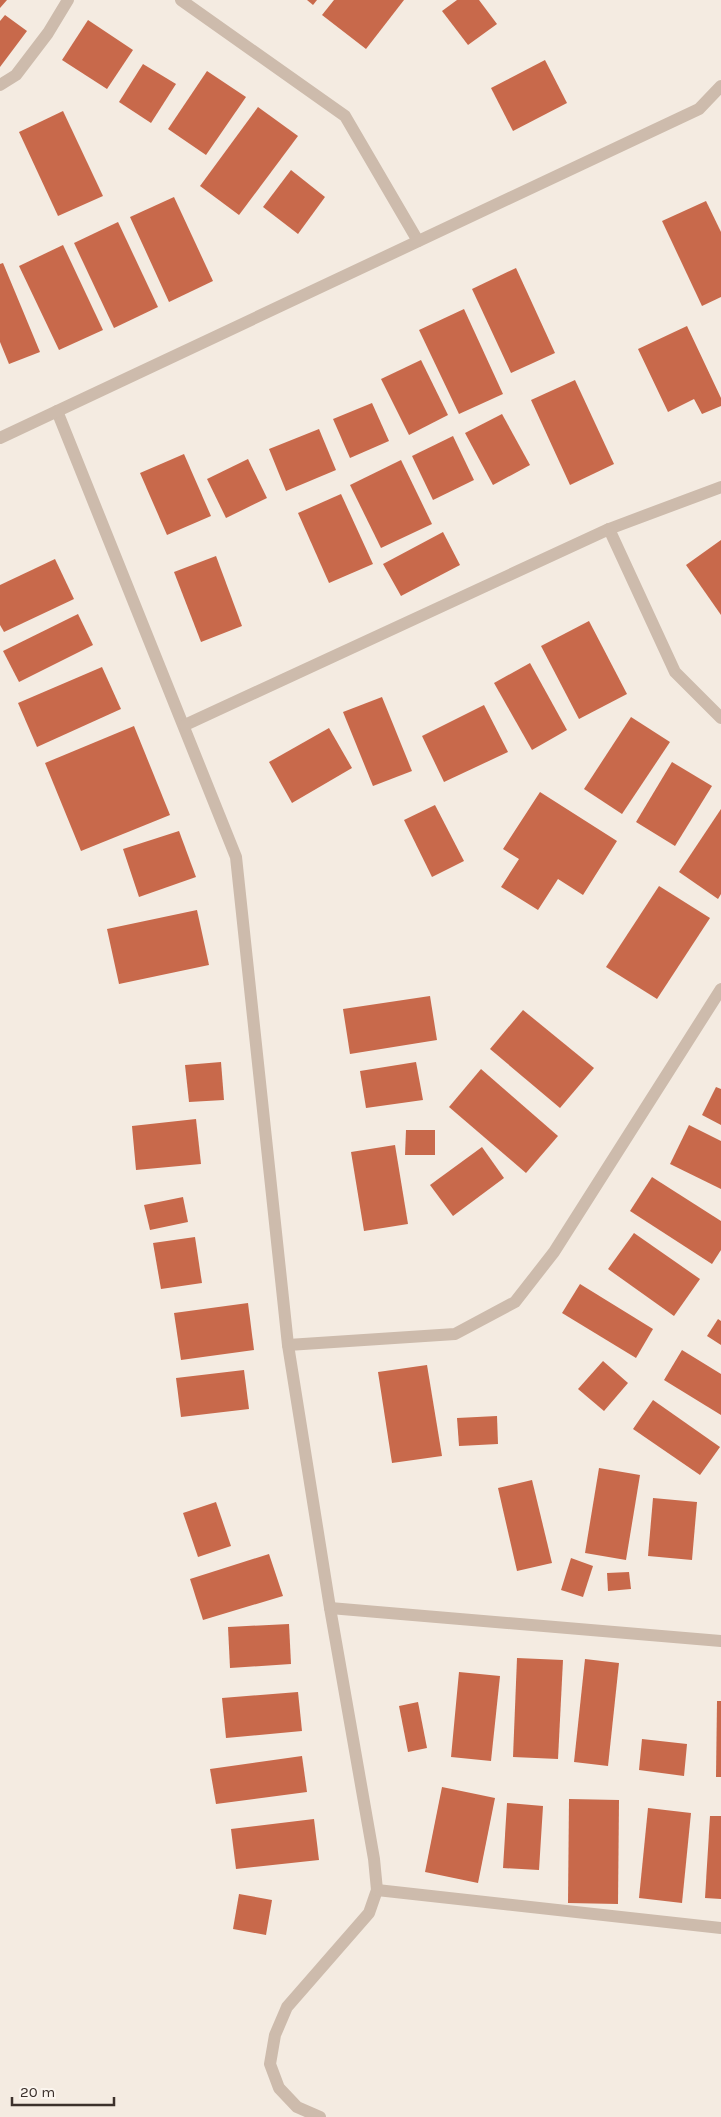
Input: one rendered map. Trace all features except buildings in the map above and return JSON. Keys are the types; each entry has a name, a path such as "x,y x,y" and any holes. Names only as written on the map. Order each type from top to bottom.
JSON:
{"street":[{"path":"0,85 16,75 48,34 68,0"},
{"path":"181,0 345,116 418,242"},
{"path":"0,438 699,109 721,86"},
{"path":"57,411 185,725 236,857 288,1345 330,1608 374,1859 377,1890 369,1913 287,2007 275,2035 270,2064 278,2088 297,2107 320,2117"},
{"path":"185,725 609,529 721,487"},
{"path":"609,529 675,672 721,718"},
{"path":"288,1345 456,1334 515,1302 554,1252 721,989"},
{"path":"330,1608 721,1640"},
{"path":"377,1890 721,1928"}]}
